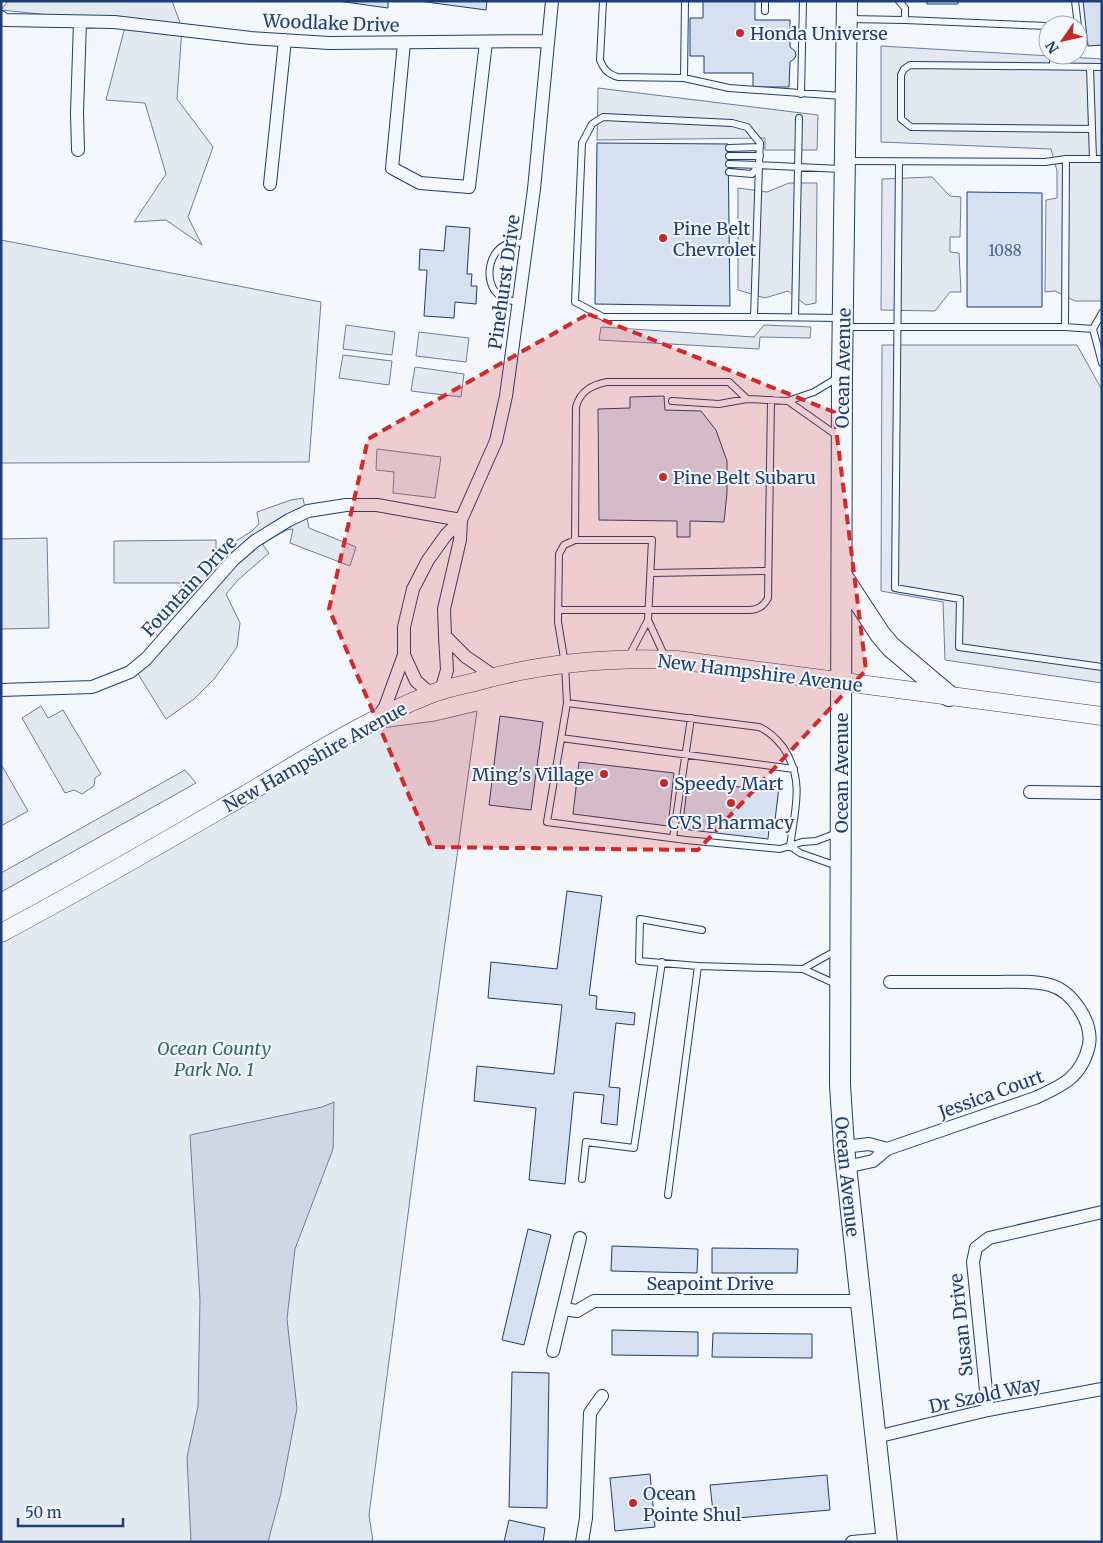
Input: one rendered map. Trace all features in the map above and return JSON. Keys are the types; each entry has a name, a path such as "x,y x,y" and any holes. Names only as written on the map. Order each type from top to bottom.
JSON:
{"main road":[{"name":"Ocean Avenue","path":"847,10 842,375 840,1085 846,1167 887,1540"},
{"path":"842,576 886,640 906,660 949,696"},
{"name":"New Hampshire Avenue","path":"1,933 41,912 377,718 436,693 494,676 565,664 666,659 1102,716"}],"street":[{"name":"Pinehurst Drive","path":"404,655 416,681 436,693 446,670 444,608 460,540 461,520 496,441 506,396 534,189 552,1"},
{"name":"Woodlake Drive","path":"1,17 5,20 114,22 329,43 548,41"},
{"path":"78,150 77,113 80,22"},
{"path":"270,184 285,40"},
{"path":"404,43 392,168 420,183 469,187 486,42"},
{"name":"Fountain Drive","path":"1,690 92,687 130,672 146,659 233,560 254,541 308,511 346,504 377,505 461,520"},
{"name":"Pinehurst Drive","path":"377,718 384,707 404,655 404,627 413,590 446,535 461,520"},
{"path":"436,550 456,558"},
{"path":"445,636 466,657 494,676"},
{"path":"1030,792 1102,793"},
{"name":"Jessica Court","path":"846,1167 873,1162 887,1149 1035,1098 1058,1088 1077,1073 1086,1052 1096,1038 1080,1010 1064,992 1050,985 1026,982 890,982"},
{"name":"Jessica Court","path":"844,1147 869,1144 887,1149"},
{"name":"Susan Drive","path":"988,1410 973,1262 976,1248 989,1238 1102,1212"},
{"path":"553,1351 580,1238"},
{"name":"Seapoint Drive","path":"563,1309 577,1311 594,1301 860,1301"},
{"name":"Dr Szold Way","path":"876,1437 988,1410 1102,1389"},
{"path":"582,1542 586,1518 590,1413 602,1396"},
{"path":"852,1542 887,1540"}],"lane":[{"path":"603,1 600,60 603,68 609,74 618,77 684,78 729,88 846,96"},
{"path":"684,78 685,1"},
{"path":"765,1 765,11"},
{"path":"801,94 803,1"},
{"path":"899,1 905,8 905,20"},
{"path":"1074,1 1076,15"},
{"path":"847,10 905,20 1038,26"},
{"path":"1092,129 911,127 900,119 901,75 904,69 910,65 1102,67"},
{"path":"1090,67 1093,159"},
{"path":"754,317 760,143 747,127 732,123 602,117 592,124 582,143 575,302 602,317 754,317 795,316 844,323 899,327 1065,327 1093,329"},
{"path":"795,316 799,118"},
{"path":"760,147 729,152 760,156"},
{"path":"729,164 759,168 899,162 1045,162 1066,159 1102,159"},
{"path":"1065,327 1066,159"},
{"path":"899,162 896,588 960,599 959,647 1102,667"},
{"path":"729,172 752,174 759,168"},
{"path":"518,302 500,297 493,288 489,276 491,260 495,252 502,247 511,243 527,243"},
{"path":"1102,313 1093,329 1102,363"},
{"path":"788,402 814,392 842,375"},
{"path":"575,540 576,407 585,390 607,382 729,382 747,400"},
{"path":"672,401 719,404 747,400 788,402 843,439"},
{"path":"558,610 750,610 764,605 768,598 772,400"},
{"path":"627,660 648,620 650,611 652,540 575,540 564,545 560,550 558,622 565,664 567,703 547,822 780,849 816,841 841,831"},
{"path":"650,573 768,571"},
{"path":"648,620 666,659"},
{"path":"567,703 759,727 767,730 781,746 797,778 797,795 790,846"},
{"path":"673,838 690,718"},
{"path":"561,738 794,769"},
{"path":"790,846 800,853 840,867"},
{"path":"702,930 640,919 639,961 698,966 803,968 840,986"},
{"path":"803,968 840,948"},
{"path":"582,1179 586,1142 634,1148 662,962"},
{"path":"668,1195 698,966"}],"highlighted area":[{"path":"588,314 834,412 866,670 698,850 431,847 329,609 368,439"}],"green space":[{"path":"8,1 172,1 182,28 177,99 213,147 188,217 202,245 166,220 134,222 166,174 145,103 106,100 126,23 1,10"},
{"path":"1,240 321,302 309,462 1,463"},
{"path":"346,325 395,332 392,355 343,349"},
{"path":"419,332 469,338 466,362 416,356"},
{"path":"343,355 392,361 389,385 339,378"},
{"path":"415,367 464,374 461,397 411,391"},
{"name":"Ocean County Park No. 1","path":"477,711 414,1168 369,1515 373,1542 1,1542 1,933 198,822 381,728 435,721"},
{"path":"185,770 196,783 1,892 1,873"}],"shaded area":[{"path":"881,46 1038,55 1038,65 1088,65 1088,58 1102,59 1102,301 1075,301 1055,291 1045,292 1046,200 1057,198 1057,171 1051,149 881,142"},
{"path":"598,88 818,115 817,150 765,150 765,138 597,140"},
{"path":"932,177 950,196 961,197 960,237 950,237 950,252 959,253 961,292 950,292 935,311 881,310 882,179"},
{"path":"789,183 817,183 816,303 806,305 788,291 765,298 738,290 738,188 767,192"},
{"path":"764,325 811,327 810,338 760,337 759,349 599,340 601,327 754,337"},
{"path":"882,345 1077,345 1102,390 1102,683 945,660 943,602 881,591"},
{"path":"377,449 441,457 435,498 393,493 394,472 376,470"},
{"path":"303,498 309,528 356,547 350,566 290,543 293,529 265,541 263,545 269,553 238,580 226,594 240,623 237,647 215,678 194,699 166,719 133,666 160,639 153,631 183,583 114,583 114,541 216,540 216,550 220,551 252,531 259,524 257,512 291,500"},
{"path":"47,538 49,628 1,629 1,539"},
{"path":"41,706 48,718 63,710 101,774 95,778 94,786 82,794 74,790 65,793 22,718"},
{"path":"1,764 28,811 1,826"},
{"path":"334,1102 333,1149 295,1249 287,1319 297,1408 281,1493 268,1542 191,1542 187,1457 198,1406 200,1300 190,1135 322,1107"}],"building":[{"path":"338,1 388,1 388,8"},
{"path":"419,1 487,1 486,10"},
{"name":"Honda Universe","path":"703,1 755,1 755,20 790,20 790,47 795,51 796,55 790,62 789,87 753,87 753,73 704,73 704,56 690,56 690,18 703,18"},
{"path":"927,1 958,1 958,4 927,4"},
{"path":"1083,1 1102,1 1102,45 1088,46 1088,15 1085,15"},
{"name":"Pine Belt Chevrolet","path":"597,143 728,144 730,306 595,304"},
{"path":"967,192 1042,193 1042,307 967,307"},
{"path":"446,226 470,228 467,274 472,274 471,286 477,286 476,304 455,302 454,318 424,316 427,270 419,270 420,249 444,251"},
{"name":"Pine Belt Subaru","path":"664,396 665,410 701,411 716,430 727,461 727,493 724,522 690,521 690,537 677,537 677,521 599,520 598,409 630,408 630,397"},
{"path":"500,716 543,722 531,810 489,805"},
{"path":"579,762 674,773 668,826 573,814"},
{"name":"CVS Pharmacy","path":"688,781 749,788 749,784 779,787 775,820 770,819 768,839 682,829"},
{"path":"567,891 602,896 589,995 597,996 596,1009 635,1013 634,1025 616,1023 609,1087 620,1088 617,1125 601,1123 604,1095 574,1092 565,1184 529,1180 536,1108 474,1101 477,1066 554,1074 562,1005 488,998 491,962 557,969"},
{"path":"528,1229 551,1235 524,1345 502,1340"},
{"path":"612,1246 698,1249 697,1273 611,1271"},
{"path":"712,1248 798,1249 797,1273 712,1273"},
{"path":"612,1330 698,1332 698,1356 612,1355"},
{"path":"713,1333 812,1334 812,1358 712,1357"},
{"path":"512,1372 549,1373 547,1508 509,1507"},
{"name":"Ocean Pointe Shul","path":"650,1474 655,1527 615,1531 610,1478"},
{"path":"827,1475 830,1510 714,1520 710,1485"},
{"path":"509,1520 545,1528 543,1542 504,1542"}],"place":[{"name":"Honda Universe","path":"740,33"},
{"name":"Pine Belt Chevrolet","path":"663,238"},
{"name":"Pine Belt Subaru","path":"663,477"},
{"name":"Ming's Village","path":"604,774"},
{"name":"Speedy Mart","path":"664,783"},
{"name":"CVS Pharmacy","path":"731,803"},
{"name":"Ocean Pointe Shul","path":"633,1503"}]}
